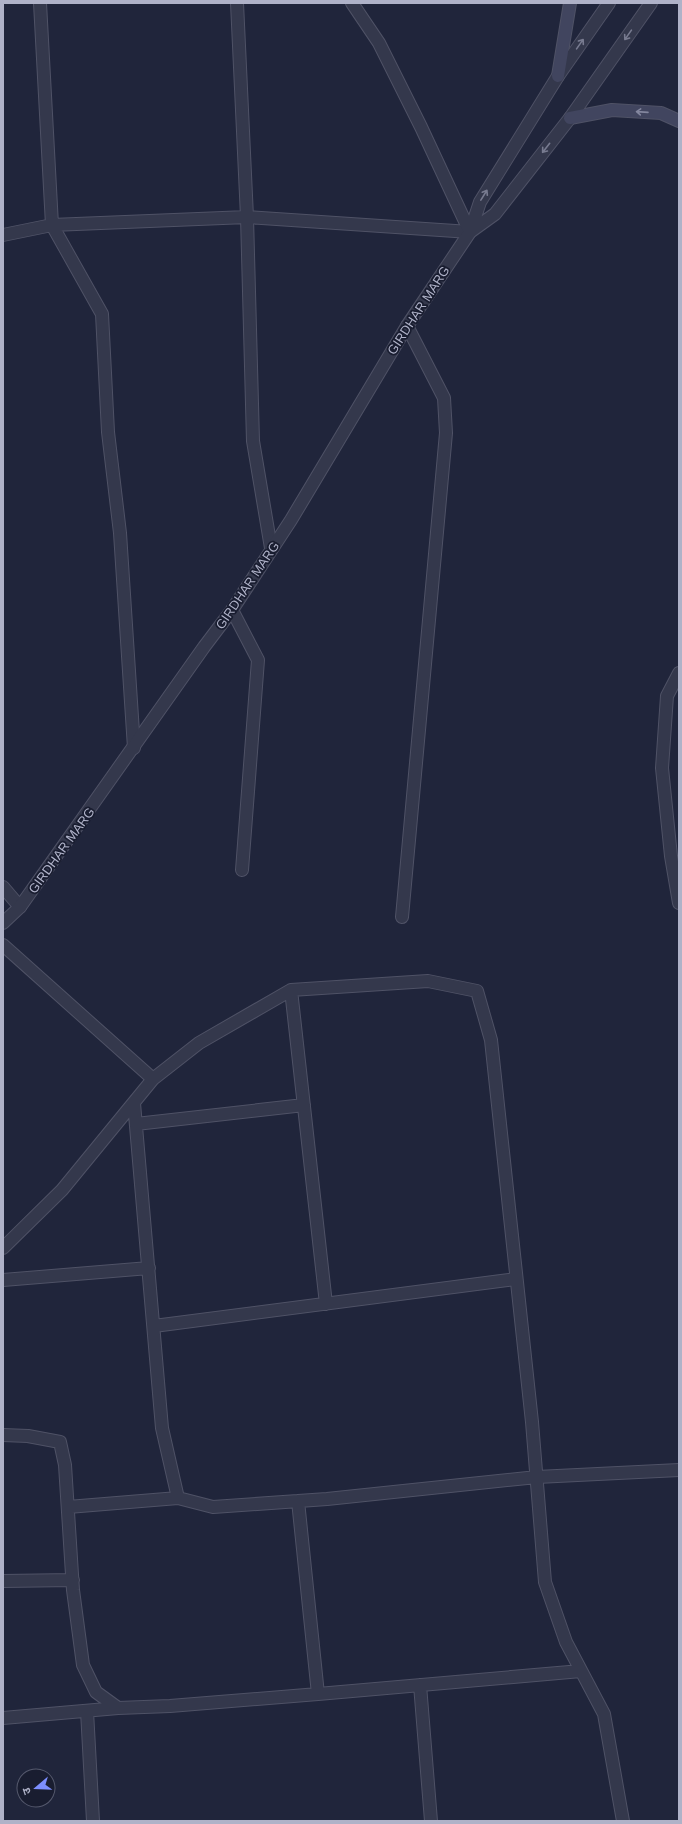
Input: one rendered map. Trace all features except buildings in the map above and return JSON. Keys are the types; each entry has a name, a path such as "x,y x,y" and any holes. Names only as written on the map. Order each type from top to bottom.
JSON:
{"main road":[{"path":"558,76 570,3"},
{"path":"570,118 612,110 661,113 679,121"}],"street":[{"path":"40,3 52,225 102,314 108,432 120,533 134,748"},
{"path":"237,3 247,217 253,441 271,548"},
{"path":"352,3 379,43 421,126 470,232"},
{"path":"470,232 480,202 558,76 609,3"},
{"path":"3,235 52,225 247,217 470,232 495,214 570,118 651,3"},
{"name":"GIRDHAR MARG","path":"3,923 20,907 134,748 204,647 232,610 271,548 291,520 407,326 470,232"},
{"path":"402,917 446,433 444,398 407,326"},
{"path":"232,610 258,660 242,870"},
{"path":"679,673 667,696 662,768 679,903"},
{"path":"3,887 20,907"},
{"path":"3,945 153,1079"},
{"path":"3,1248 62,1190 153,1079 199,1043 291,990 428,981 477,991 491,1040 536,1477 545,1582 566,1642 604,1714 623,1821"},
{"path":"291,990 326,1304"},
{"path":"134,1103 162,1428 178,1498"},
{"path":"136,1124 304,1105"},
{"path":"3,1280 149,1268"},
{"path":"154,1326 516,1279"},
{"path":"3,1435 28,1436 60,1442 65,1465 73,1580 83,1665 96,1692 118,1708"},
{"path":"68,1507 178,1498 213,1507 536,1477 679,1470"},
{"path":"298,1500 318,1694"},
{"path":"3,1581 73,1580"},
{"path":"3,1718 420,1686 581,1671"},
{"path":"420,1686 431,1821"},
{"path":"87,1711 93,1821"}]}
